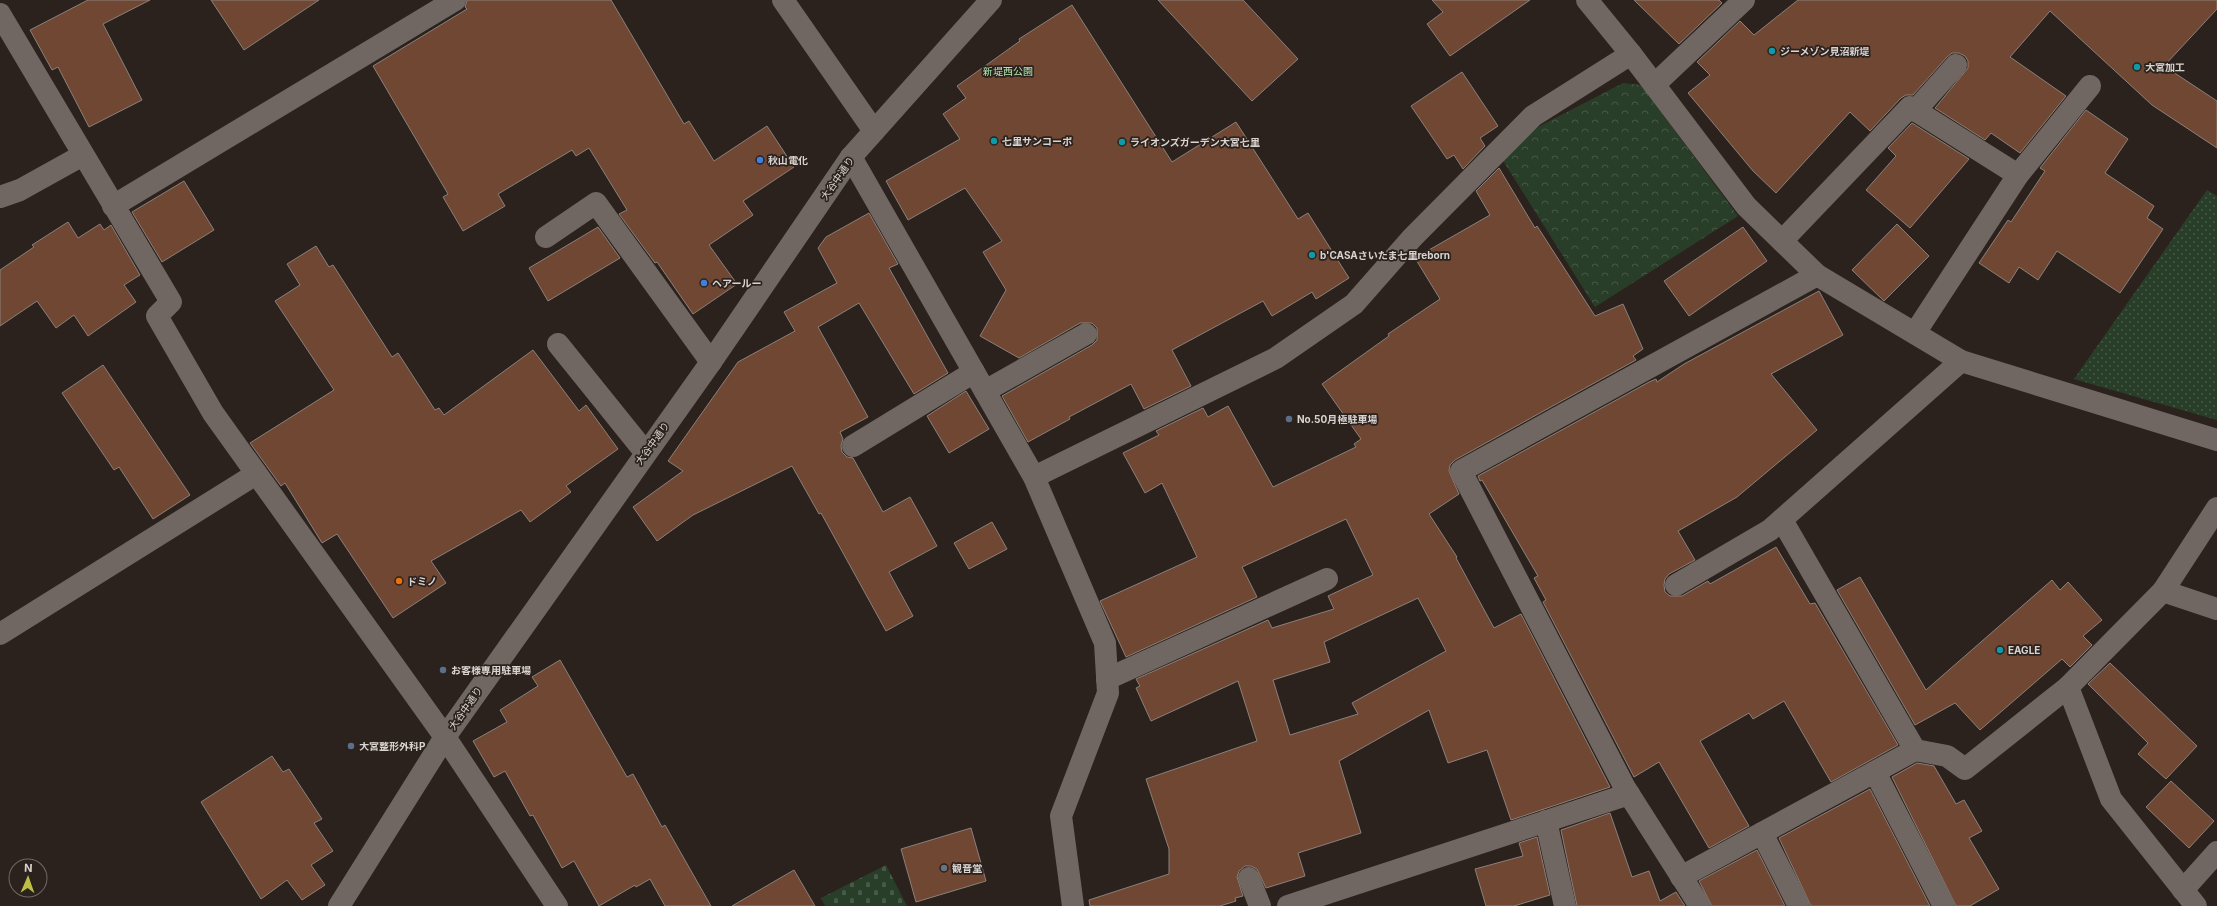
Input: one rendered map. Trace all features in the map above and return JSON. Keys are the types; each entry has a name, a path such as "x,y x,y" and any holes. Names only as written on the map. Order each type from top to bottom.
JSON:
{"street":[{"path":"113,206 455,0"},
{"path":"783,0 874,131"},
{"name":"大谷中通り","path":"339,906 445,738 645,452 711,362 851,157 991,0"},
{"path":"1587,0 1631,54 1746,206 1817,275 1962,361 2217,440"},
{"path":"1654,85 1744,0"},
{"path":"0,14 171,302 157,316 213,413 445,738 557,906"},
{"path":"1034,477 1276,358 1354,304 1412,238 1533,116 1631,54"},
{"path":"1915,111 1956,65"},
{"path":"1914,333 2018,175 2090,86"},
{"path":"1782,241 1910,107 2018,175"},
{"path":"0,197 20,190 83,155"},
{"path":"851,157 1034,477 1105,643 1108,693 1061,816 1073,906"},
{"path":"546,237 596,203 711,362"},
{"path":"1700,906 1629,794 1461,471 1817,275"},
{"path":"985,391 1086,334"},
{"path":"558,344 645,452"},
{"path":"1676,585 1770,530 1962,361"},
{"path":"853,446 974,372"},
{"path":"0,634 256,474"},
{"path":"1681,877 1915,750 1947,756 1966,769 2068,687 2163,591 2217,508"},
{"path":"1782,520 1915,750"},
{"path":"1108,679 1327,580"},
{"path":"2163,591 2217,609"},
{"path":"2068,687 2111,799 2190,898 2217,852"},
{"path":"1875,772 1944,906"},
{"path":"1288,906 1315,902 1546,821 1629,794"},
{"path":"1546,821 1566,906"},
{"path":"1762,833 1799,906"},
{"path":"1249,878 1260,906"}],"green space":[{"path":"1623,83 1641,85 1738,216 1595,307 1502,159 1538,127"},
{"path":"2207,190 2217,196 2217,420 2074,379"},
{"path":"886,865 907,906 825,906 821,898"}],"building":[{"path":"88,0 150,0 103,24 142,100 89,127 58,67 52,70 30,30"},
{"path":"211,0 319,0 244,50"},
{"path":"467,0 611,0 684,124 689,121 714,161 767,126 794,167 743,201 753,215 709,245 737,284 693,314 657,262 655,263 619,214 627,210 589,148 576,156 572,150 498,194 505,206 463,231 443,197 448,194 373,66 467,9 465,7"},
{"path":"1158,0 1243,0 1298,59 1252,101"},
{"path":"1432,0 1530,0 1450,56 1427,24 1443,12"},
{"path":"1634,0 1719,0 1722,3 1679,44"},
{"path":"1798,0 2217,0 2217,9 2164,66 2217,101 2217,148 2152,105 2050,11 2010,57 2066,96 2020,153 1991,133 1985,140 1935,108 1968,68 1968,61 1965,56 1959,53 1952,53 1913,95 1906,95 1901,98 1870,131 1850,112 1776,193 1753,171 1688,93 1710,75 1697,62 1740,21 1754,35"},
{"path":"1072,5 1172,162 1236,122 1298,219 1308,213 1349,278 1316,299 1312,292 1272,316 1263,301 1172,350 1191,386 1144,409 1131,384 1069,417 1070,419 1028,442 1002,396 1092,345 1097,340 1097,328 1092,323 1080,323 1019,358 980,336 1006,290 983,252 1002,241 965,188 908,220 886,181 960,139 943,114 966,98 957,86 1020,41 1019,39"},
{"path":"1462,72 1498,126 1480,138 1485,146 1463,169 1454,155 1447,159 1411,106"},
{"path":"2086,110 2128,139 2105,173 2154,206 2147,218 2163,229 2120,293 2057,251 2038,280 2019,267 2009,283 1979,263 2008,220 2011,222 2045,171 2040,168"},
{"path":"1912,123 1969,159 1910,228 1866,190 1896,156 1888,148"},
{"path":"1499,168 1535,228 1537,226 1595,316 1623,304 1643,349 1633,356 1636,360 1455,460 1450,465 1449,471 1459,494 1429,514 1457,557 1456,558 1494,628 1521,614 1610,787 1511,820 1487,750 1448,763 1429,710 1339,761 1361,833 1298,853 1305,876 1266,888 1257,869 1251,866 1245,866 1239,871 1237,877 1243,896 1235,898 1236,901 1220,906 1090,906 1089,900 1169,874 1169,849 1146,779 1257,741 1238,681 1151,721 1136,688 1140,686 1136,679 1268,620 1272,628 1334,609 1328,596 1373,575 1346,519 1242,567 1257,597 1126,657 1100,601 1197,557 1162,483 1145,493 1123,453 1159,435 1156,431 1203,408 1208,417 1228,406 1273,487 1356,447 1354,444 1361,439 1322,384 1389,336 1388,334 1440,299 1415,258 1490,215 1476,191","holes":["1418,598 1446,651 1352,703 1358,714 1290,735 1273,680 1330,662 1324,642"]},
{"path":"184,181 214,230 162,262 132,212"},
{"path":"869,213 898,264 889,268 948,373 914,394 859,303 818,327 868,417 840,432 843,439 841,446 842,452 847,457 853,458 883,512 910,497 937,546 889,572 913,616 886,631 821,513 819,514 792,466 693,515 657,541 633,507 683,471 668,461 738,362 795,331 784,312 837,283 818,248 826,237"},
{"path":"68,222 78,238 100,224 104,230 111,225 140,275 124,285 136,302 88,336 74,315 56,328 37,301 0,326 0,270 34,247 32,245"},
{"path":"1897,224 1929,256 1884,301 1852,270"},
{"path":"598,227 620,258 548,301 529,268"},
{"path":"1743,227 1767,261 1689,316 1664,281"},
{"path":"316,246 329,267 333,265 392,357 398,353 435,410 439,408 444,415 533,350 579,411 586,405 618,449 566,486 571,492 530,522 521,510 431,561 446,583 393,618 337,534 322,543 285,483 281,486 250,443 334,390 275,301 300,285 287,264"},
{"path":"1819,291 1843,335 1771,374 1817,430 1737,497 1678,531 1695,560 1669,574 1665,579 1665,592 1670,596 1682,596 1708,581 1710,584 1776,547 1810,604 1815,603 1898,745 1831,782 1784,701 1753,719 1749,713 1700,741 1749,826 1709,848 1659,762 1634,777 1543,602 1546,600 1534,578 1538,576 1482,480 1480,481 1478,476 1649,382 1656,379 1657,382 1684,364"},
{"path":"103,365 190,495 153,519 119,467 114,470 62,393"},
{"path":"966,391 989,429 949,453 927,416"},
{"path":"992,522 1007,549 969,569 954,543"},
{"name":"EAGLE","path":"1860,577 1926,690 2052,580 2060,590 2068,582 2102,620 2083,636 2092,645 2070,667 2062,659 1980,730 1955,703 1915,725 1837,590"},
{"path":"560,660 627,777 633,774 662,827 665,825 711,906 665,906 650,879 636,887 635,885 599,906 574,861 562,868 533,815 530,816 505,771 494,777 473,741 507,722 500,710 538,686 532,677"},
{"path":"2110,663 2197,746 2166,779 2138,754 2148,743 2088,684"},
{"path":"272,756 283,772 289,769 322,819 314,823 333,851 311,865 325,885 302,900 287,880 261,899 201,802"},
{"path":"1917,763 1934,766 1956,804 1964,800 1982,831 1969,838 1999,889 1970,906 1956,906 1892,777"},
{"path":"2171,781 2214,821 2189,848 2146,807"},
{"path":"1870,789 1930,906 1811,906 1779,838"},
{"path":"1610,813 1632,877 1649,871 1660,901 1676,892 1685,906 1577,906 1561,830"},
{"path":"971,828 986,881 916,902 901,849"},
{"path":"1537,837 1550,895 1514,906 1486,906 1475,869 1523,856 1519,843"},
{"path":"1757,850 1785,906 1712,906 1699,881"},
{"path":"794,870 815,906 732,906"}],"place":[{"name":"ジーメゾン見沼新堤","path":"1772,51"},
{"name":"大宮加工","path":"2137,67"},
{"name":"七里サンコーポ","path":"994,141"},
{"name":"ライオンズガーデン大宮七里","path":"1122,142"},
{"name":"秋山電化","path":"760,160"},
{"name":"b'CASAさいたま七里reborn","path":"1312,255"},
{"name":"ヘアールー","path":"704,283"},
{"name":"No.50月極駐車場","path":"1289,419"},
{"name":"ドミノ","path":"399,581"},
{"name":"EAGLE","path":"2000,650"},
{"name":"お客様専用駐車場","path":"443,670"},
{"name":"大宮整形外科P","path":"351,746"},
{"name":"観音堂","path":"944,868"}],"park label":[{"name":"新堤西公園","path":"1008,71"}]}
